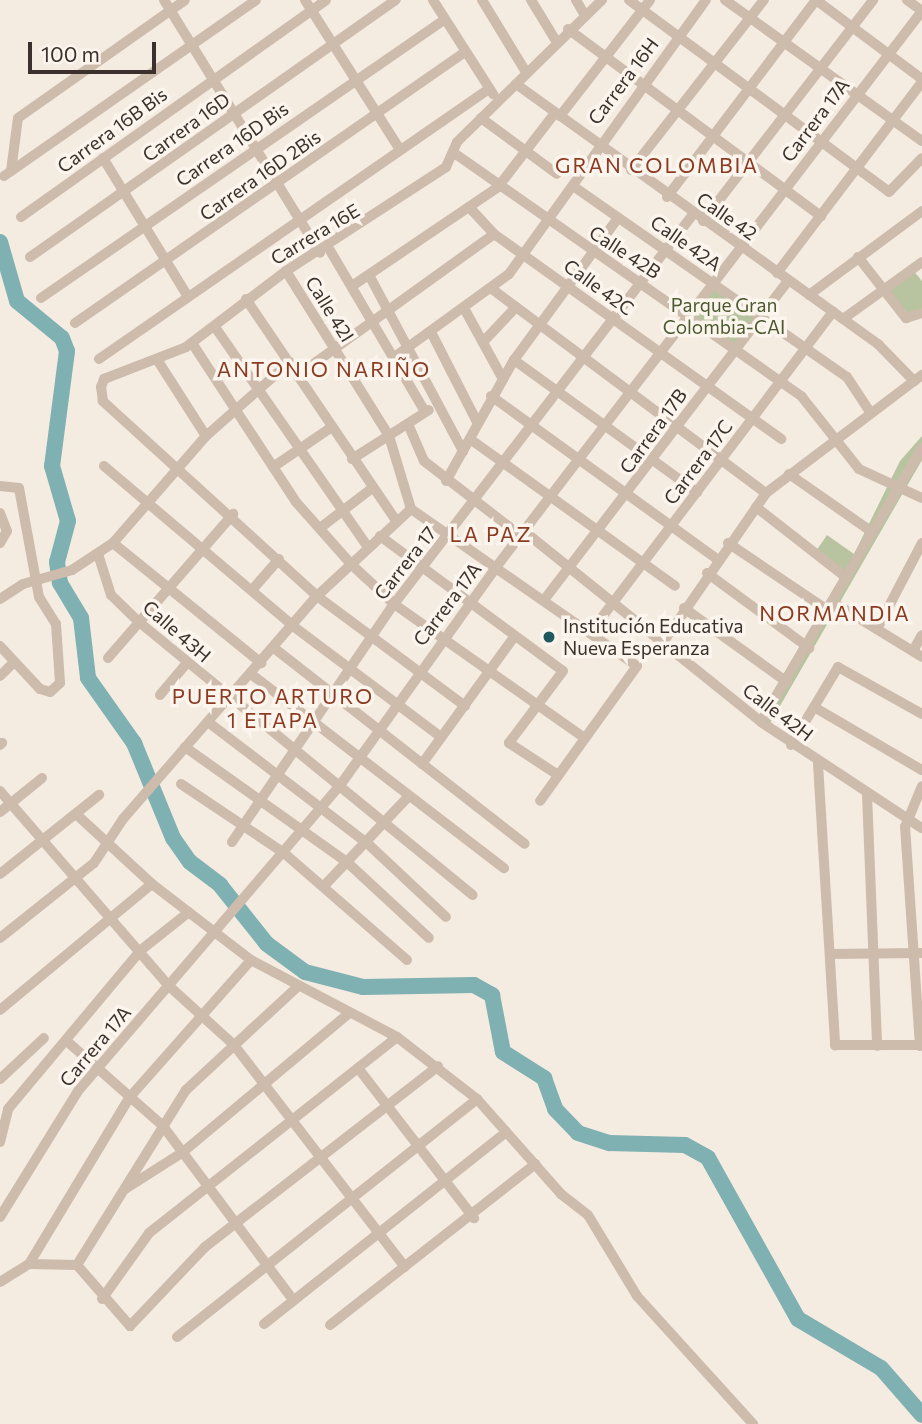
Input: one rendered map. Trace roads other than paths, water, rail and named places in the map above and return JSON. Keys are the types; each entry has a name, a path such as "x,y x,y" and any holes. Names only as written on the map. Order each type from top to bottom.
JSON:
{"street":[{"path":"185,0 167,5 298,218 352,286 425,412"},
{"name":"Carrera 16B Bis","path":"167,5 18,118 7,174 256,0"},
{"path":"304,0 399,148"},
{"name":"Carrera 16B Bis","path":"21,217 211,79 326,0"},
{"name":"Carrera 16D","path":"30,257 396,0"},
{"path":"433,0 464,53 499,102"},
{"path":"482,0 526,72"},
{"path":"531,0 556,41"},
{"path":"576,0 584,14"},
{"name":"Carrera 16E","path":"177,469 103,401 104,379 158,360 192,343 286,271 393,207 457,155 457,142 568,29 602,0"},
{"path":"629,0 641,12 892,192 922,158"},
{"path":"352,286 498,187 604,61 650,0"},
{"name":"Carrera 16H","path":"394,358 432,334 492,289 524,256 573,186 597,145 706,0"},
{"path":"726,0 922,141"},
{"path":"631,170 764,0"},
{"path":"667,197 816,0 888,52 922,81 897,121 777,273"},
{"path":"703,221 873,0"},
{"path":"907,0 922,11"},
{"name":"Carrera 17A","path":"0,1217 27,1166 97,1069 246,901 341,784 418,672 497,566 922,11"},
{"name":"Carrera 16D Bis","path":"41,298 444,20"},
{"path":"568,29 604,61 821,216"},
{"name":"Carrera 16D 2Bis","path":"75,323 167,262 464,53"},
{"name":"Calle 42","path":"516,84 667,197 843,319 918,378"},
{"name":"Carrera 16E","path":"99,359 399,148 489,89"},
{"path":"481,118 557,174"},
{"name":"Calle 42B","path":"457,155 498,187 688,315 814,406 834,436"},
{"path":"103,159 187,295"},
{"name":"Calle 42A","path":"573,186 854,383 870,412"},
{"name":"Calle 42C","path":"469,207 494,234 781,439"},
{"path":"809,295 922,211"},
{"name":"Carrera 17","path":"232,842 394,604 505,463 693,214"},
{"path":"446,481 491,396 514,360 566,283 618,218"},
{"path":"298,375 374,325 494,234"},
{"path":"858,257 909,321 922,313"},
{"path":"843,319 922,262"},
{"name":"Calle 42I","path":"286,271 389,436 411,509"},
{"path":"369,275 411,348 463,451"},
{"name":"Carrera 17B","path":"544,600 599,533 735,348 788,281"},
{"path":"492,289 680,423 766,493"},
{"path":"246,299 290,362 371,489 397,522"},
{"path":"483,342 516,307"},
{"path":"465,310 503,379"},
{"name":"Carrera 17C","path":"590,633 833,312"},
{"path":"215,327 260,387 341,513 368,547"},
{"path":"432,334 477,422"},
{"path":"192,343 273,467 352,565 394,604 585,738"},
{"path":"158,360 206,436"},
{"path":"514,360 606,423 697,492"},
{"path":"0,599 72,570 113,543 206,436 290,362"},
{"path":"662,644 707,573 766,493 834,436 918,378"},
{"path":"491,396 626,497 717,559"},
{"path":"352,459 438,404"},
{"name":"Calle 42H","path":"408,424 424,461 446,481 572,566 615,599 662,644 791,745 922,828"},
{"path":"273,467 332,427"},
{"path":"834,436 859,469 922,498"},
{"path":"470,439 674,586"},
{"path":"761,722 809,648 895,487 922,448"},
{"path":"104,466 293,626 441,737"},
{"path":"177,469 233,514 317,596 371,639 465,706"},
{"path":"789,474 872,532"},
{"path":"0,486 19,488 43,580 39,597 56,624 60,683 50,692 40,689 0,646"},
{"path":"320,528 371,489"},
{"path":"756,507 847,578"},
{"path":"0,938 77,879 107,844 123,819 317,596 411,509 497,566 637,666 540,801"},
{"path":"0,513 8,531 0,543"},
{"path":"108,658 233,514"},
{"path":"380,536 422,570 563,671 509,743 558,775"},
{"path":"113,543 261,663"},
{"path":"728,543 832,607 877,629 918,654 922,635"},
{"path":"877,629 922,543"},
{"name":"Calle 43H","path":"97,554 111,595 139,622 186,664 297,748 473,895"},
{"path":"252,590 279,559"},
{"path":"707,573 809,648"},
{"path":"684,608 788,682"},
{"path":"422,764 514,637"},
{"path":"274,648 525,844"},
{"path":"0,676 14,662"},
{"path":"160,695 186,664"},
{"path":"791,745 838,667 922,714"},
{"path":"251,674 503,868"},
{"path":"814,706 922,770"},
{"path":"208,722 367,843 446,917"},
{"path":"183,749 348,863 429,938"},
{"path":"818,764 835,1045 921,1045 918,953 907,817 922,786"},
{"path":"0,812 42,778"},
{"path":"181,785 284,853 407,960"},
{"path":"0,791 115,918 169,986 234,1045 259,1082 349,1199 405,1267"},
{"path":"867,794 877,1045"},
{"path":"0,874 99,795"},
{"path":"324,886 388,822 408,797"},
{"path":"76,814 152,884 218,932 251,960 296,988 397,1037 438,1066 477,1099 536,1164 588,1215 637,1296 753,1424"},
{"path":"0,1010 115,918 152,884"},
{"path":"0,1142 8,1109 69,1043 142,950 189,912"},
{"path":"830,954 918,953"},
{"path":"0,1282 29,1264 129,1098 198,1013 251,960"},
{"path":"77,1265 186,1090 296,988"},
{"path":"125,1189 183,1152 259,1082 348,1014"},
{"path":"102,1299 149,1233 397,1037"},
{"path":"0,1079 44,1038"},
{"path":"69,1043 163,1126 239,1224 293,1300"},
{"path":"77,1265 102,1299 130,1326 205,1247 239,1224 392,1106 438,1066"},
{"path":"358,1068 392,1106 445,1183 474,1218"},
{"path":"177,1337 267,1262 477,1099"},
{"path":"264,1324 377,1231 445,1183 506,1132"},
{"path":"330,1325 474,1218 536,1164"},
{"path":"29,1264 77,1265"}],"waterway":[{"path":"0,242 17,301 62,338 67,351 52,466 68,521 57,562 60,583 81,618 88,678 134,743 173,838 190,862 220,885 267,944 305,972 363,987 474,985 492,995 503,1052 544,1078 555,1109 578,1133 609,1143 685,1145 708,1158 798,1319 881,1368 922,1415"}],"place":[{"name":"Institución Educativa Nueva Esperanza","path":"549,637"}],"district":[{"name":"GRAN COLOMBIA","path":"657,165"},
{"name":"ANTONIO NARIÑO","path":"324,369"},
{"name":"LA PAZ","path":"491,534"},
{"name":"NORMANDIA","path":"835,613"},
{"name":"PUERTO ARTURO 1 ETAPA","path":"273,708"}],"park label":[{"name":"Parque Gran Colombia-CAI","path":"724,316"}]}
